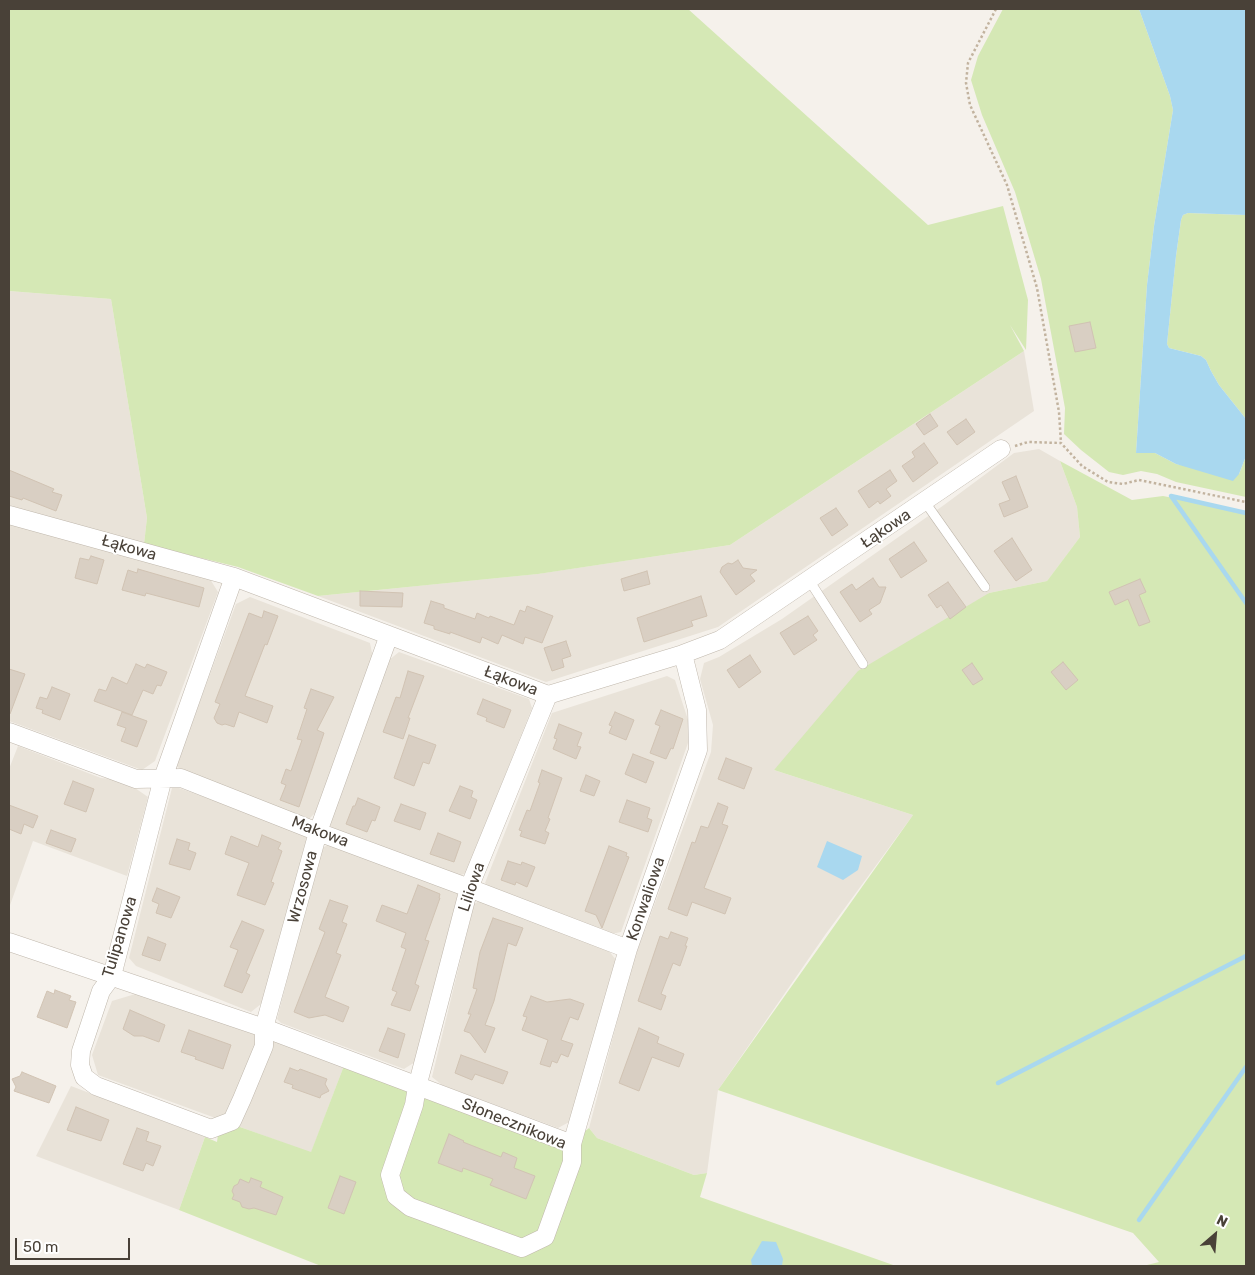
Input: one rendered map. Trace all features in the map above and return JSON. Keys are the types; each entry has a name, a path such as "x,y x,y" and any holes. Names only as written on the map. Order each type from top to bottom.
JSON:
{"street":[{"name":"Łąkowa","path":"9,515 234,577 548,695 684,654 720,640 1001,449"},
{"name":"Tulipanowa","path":"234,577 163,778 112,976 101,991 81,1051 80,1065 84,1077 96,1086 211,1129 232,1121 264,1046 264,1028"},
{"name":"Wrzosowa","path":"264,1028 318,832 388,635"},
{"name":"Konwaliowa","path":"572,1144 628,950 698,750 697,710 684,654"},
{"name":"Liliowa","path":"417,1087 470,888 548,695"},
{"name":"Makowa","path":"9,732 136,779 181,778 628,950"},
{"name":"Słonecznikowa","path":"9,942 264,1028 572,1144 572,1162 545,1237 522,1248 410,1207 396,1196 390,1176 414,1105 417,1087"}],"lane":[{"path":"925,502 985,587"},
{"path":"809,580 863,664"}],"path":[{"path":"996,9 968,62 966,83 970,105 1007,185 1037,288 1059,412 1060,443 1082,466 1108,482 1123,484 1139,480 1246,502"},
{"path":"1001,449 1028,442 1060,443"}],"shaded area":[{"path":"9,291 111,299 147,518 144,544 9,507"},
{"path":"1024,351 1034,411 718,627 546,682 318,596 537,574 730,545"},
{"path":"1039,449 1060,461 1077,507 1080,537 1047,581 989,593 774,770 913,815 825,935 718,1090 707,1173 694,1175 597,1138 589,1128 632,965 711,752 713,725 700,679 704,663 719,657 782,619 944,505 1014,453"},
{"path":"9,522 210,579 218,592 155,761 142,770 9,721"},
{"path":"250,597 370,643 373,658 315,813 309,819 186,773 176,766 236,604"},
{"path":"399,652 529,699 532,708 466,873 459,876 333,830 329,823 389,660"},
{"path":"667,676 675,680 690,726 688,743 621,932 611,934 490,889 485,883 552,713"},
{"path":"18,746 101,778 112,779 135,788 148,797 127,876 33,841 9,908 9,769"},
{"path":"172,788 179,788 304,833 308,841 266,1000 251,1012 136,966 129,958"},
{"path":"329,844 460,894 415,1062 404,1069 281,1023 277,1019 321,849"},
{"path":"481,900 609,951 616,960 573,1120 558,1128 442,1085 432,1077 474,904"},
{"path":"142,992 345,1063 311,1153 98,1075 92,1055 112,1001"},
{"path":"71,1086 205,1137 179,1210 36,1156"}],"green space":[{"path":"9,9 688,9 928,225 1003,206 1028,300 1026,350 1010,325 1024,351 730,545 538,574 318,596 238,567 144,544 147,518 111,299 9,291"},
{"path":"1003,9 1139,9 1170,96 1173,110 1154,226 1147,285 1136,453 1155,453 1176,464 1239,474 1246,456 1246,497 1176,482 1157,474 1141,471 1123,475 1109,472 1064,434 1065,408 1041,279 1015,192 982,115 971,80 978,56"},
{"path":"1188,213 1246,215 1246,419 1219,385 1206,360 1201,356 1169,348 1167,344 1181,220 1183,215"},
{"path":"1060,461 1132,500 1163,496 1246,512 1246,1266 1143,1266 1159,1262 1133,1233 718,1090 913,815 774,770 858,671 989,593 1047,581 1080,537 1077,507"},
{"path":"345,1063 566,1146 589,1128 597,1138 694,1175 707,1173 700,1197 896,1266 321,1266 179,1210 205,1137 217,1142 220,1120 311,1152"}],"water":[{"path":"1139,9 1246,9 1246,215 1188,213 1183,215 1176,256 1167,344 1169,348 1201,356 1206,360 1219,385 1246,419 1246,456 1239,474 1233,481 1176,464 1155,453 1136,453 1147,285 1154,226 1173,110 1170,96"},
{"path":"827,841 862,856 858,870 843,880 817,867"},
{"path":"762,1241 776,1242 783,1259 782,1266 752,1266 751,1260"}],"building":[{"path":"1090,322 1096,348 1075,352 1069,326"},
{"path":"930,414 938,426 924,435 916,424"},
{"path":"966,419 975,432 957,445 947,432"},
{"path":"924,443 938,463 913,482 902,466 915,457 912,452"},
{"path":"9,470 54,489 52,492 62,495 56,511 23,498 22,500 9,496"},
{"path":"890,470 897,481 886,489 891,496 880,504 878,501 869,508 858,491"},
{"path":"1016,476 1028,507 1004,517 999,504 1010,500 1002,482"},
{"path":"836,508 848,525 832,536 820,518"},
{"path":"1012,538 1032,570 1016,581 994,551"},
{"path":"914,542 927,561 901,578 889,559"},
{"path":"91,556 104,560 97,584 75,578 80,558 89,560"},
{"path":"738,560 743,568 757,570 750,575 755,581 736,595 720,572 722,567 728,563 732,564"},
{"path":"138,569 204,588 199,607 146,593 145,596 122,590 128,570 137,573"},
{"path":"647,571 650,584 624,591 621,579"},
{"path":"873,578 879,587 886,587 880,603 869,610 872,614 860,622 840,592 852,584 856,590"},
{"path":"1140,579 1146,592 1139,595 1150,622 1139,626 1128,599 1115,605 1109,592"},
{"path":"948,582 966,607 950,619 941,605 937,608 928,595"},
{"path":"360,591 403,593 402,607 360,606"},
{"path":"701,596 707,616 691,621 693,626 644,642 637,618"},
{"path":"431,601 444,605 444,608 475,619 477,613 514,625 520,610 525,612 527,606 553,616 542,643 525,637 523,644 502,635 498,644 482,637 480,643 450,632 450,634 434,629 434,626 424,623"},
{"path":"264,611 278,616 245,696 273,706 267,723 239,712 234,727 222,725 217,723 214,718 220,704 215,702 249,613 262,618"},
{"path":"808,616 818,631 813,635 817,640 794,655 780,633"},
{"path":"566,641 571,656 562,659 564,667 552,671 544,648"},
{"path":"750,655 761,672 739,688 727,670"},
{"path":"1063,662 1078,680 1066,690 1051,672"},
{"path":"972,663 983,679 973,685 962,670"},
{"path":"136,664 145,668 147,664 167,672 161,686 157,685 153,694 143,690 132,715 94,701 99,689 106,691 112,677 127,684"},
{"path":"9,669 25,674 10,714 9,714"},
{"path":"408,671 424,676 408,718 410,718 403,739 383,732 396,697 400,698"},
{"path":"52,687 70,694 60,720 42,713 43,710 36,708 40,697 47,699"},
{"path":"311,689 334,697 317,730 324,733 299,807 280,800 286,785 281,783 286,769 291,771 302,740 297,739 307,709 304,708"},
{"path":"483,699 511,710 504,728 486,721 487,718 477,714"},
{"path":"661,710 683,719 673,749 671,748 666,759 650,753 660,726 655,724"},
{"path":"122,712 147,721 137,747 121,741 126,728 117,725"},
{"path":"615,712 634,720 626,740 609,733 612,726 609,725"},
{"path":"559,724 582,733 577,746 581,747 576,759 553,749 557,739 554,738"},
{"path":"409,735 436,745 429,764 423,762 414,786 394,778"},
{"path":"633,754 654,762 646,783 625,774"},
{"path":"726,758 752,768 744,789 718,779"},
{"path":"542,770 562,778 548,818 550,819 545,831 549,833 545,844 520,836 522,831 519,830 527,810 530,811 540,783 538,782"},
{"path":"586,775 600,781 594,796 580,791"},
{"path":"73,781 94,789 86,812 64,804"},
{"path":"460,786 473,791 471,797 477,800 470,819 449,811"},
{"path":"358,798 380,807 375,821 372,820 367,832 346,824"},
{"path":"627,800 650,808 647,818 652,820 648,832 619,822"},
{"path":"718,803 728,807 722,824 728,826 704,888 731,898 725,914 692,902 687,916 668,909 692,842 695,843 701,826 708,828"},
{"path":"401,804 426,813 420,830 394,821"},
{"path":"9,805 38,816 33,828 24,824 21,834 9,829"},
{"path":"51,830 76,839 71,852 46,843"},
{"path":"438,833 461,842 454,862 430,854"},
{"path":"262,835 281,843 278,849 282,851 271,882 274,883 265,905 237,895 249,863 225,854 231,836 258,847"},
{"path":"177,839 190,843 188,850 196,853 190,870 169,864"},
{"path":"609,846 627,853 626,856 629,857 602,928 596,915 585,911"},
{"path":"508,861 521,865 522,862 535,867 527,887 516,882 515,885 501,880"},
{"path":"418,885 440,894 440,898 425,940 429,941 415,984 419,986 410,1011 391,1005 397,992 392,990 406,949 401,947 406,933 376,921 382,905 407,914"},
{"path":"157,888 180,897 171,918 156,913 159,904 152,901"},
{"path":"330,900 348,906 342,922 347,924 336,953 341,955 325,997 349,1007 343,1022 325,1015 309,1018 294,1012 325,932 319,929"},
{"path":"493,918 523,928 516,946 508,943 494,1001 485,1025 495,1028 485,1053 470,1033 464,1031 471,1014 468,1014 477,989 473,988 480,952"},
{"path":"242,921 264,930 246,973 250,975 242,993 224,986 238,950 230,947"},
{"path":"671,932 688,938 685,946 687,946 680,966 673,963 661,994 666,996 661,1010 638,1001 660,936 668,939"},
{"path":"148,937 166,944 160,961 142,955"},
{"path":"55,990 71,996 69,1000 76,1002 67,1028 37,1017 47,991 54,994"},
{"path":"531,996 547,1002 570,999 584,1004 578,1020 570,1017 561,1040 573,1044 568,1057 561,1054 557,1063 552,1061 550,1067 540,1064 548,1040 522,1030 527,1017 523,1016"},
{"path":"130,1010 165,1025 159,1042 143,1036 134,1036 123,1029"},
{"path":"388,1028 405,1034 398,1058 379,1051"},
{"path":"639,1028 659,1037 657,1043 684,1054 679,1067 652,1057 639,1091 619,1083"},
{"path":"189,1030 231,1045 223,1069 181,1052"},
{"path":"461,1055 508,1072 503,1084 475,1074 472,1080 455,1073"},
{"path":"290,1068 298,1071 300,1069 327,1079 325,1084 329,1091 321,1095 320,1098 292,1088 293,1085 284,1082"},
{"path":"22,1072 56,1086 49,1103 14,1091 16,1087 12,1079 20,1076"},
{"path":"76,1107 109,1120 101,1141 67,1130"},
{"path":"137,1128 149,1132 146,1141 161,1146 153,1166 146,1163 143,1171 123,1164"},
{"path":"449,1134 463,1142 501,1157 503,1152 517,1158 514,1168 535,1176 526,1199 490,1185 493,1179 463,1168 462,1172 438,1163"},
{"path":"340,1176 356,1182 344,1214 328,1208"},
{"path":"251,1178 262,1182 260,1187 283,1197 276,1215 254,1208 242,1207 240,1202 232,1199 234,1186 238,1184 240,1179 249,1183"}],"waterway":[{"path":"1171,496 1246,603"},
{"path":"1171,496 1246,513"},
{"path":"998,1083 1246,956"},
{"path":"1139,1220 1246,1067"}]}
